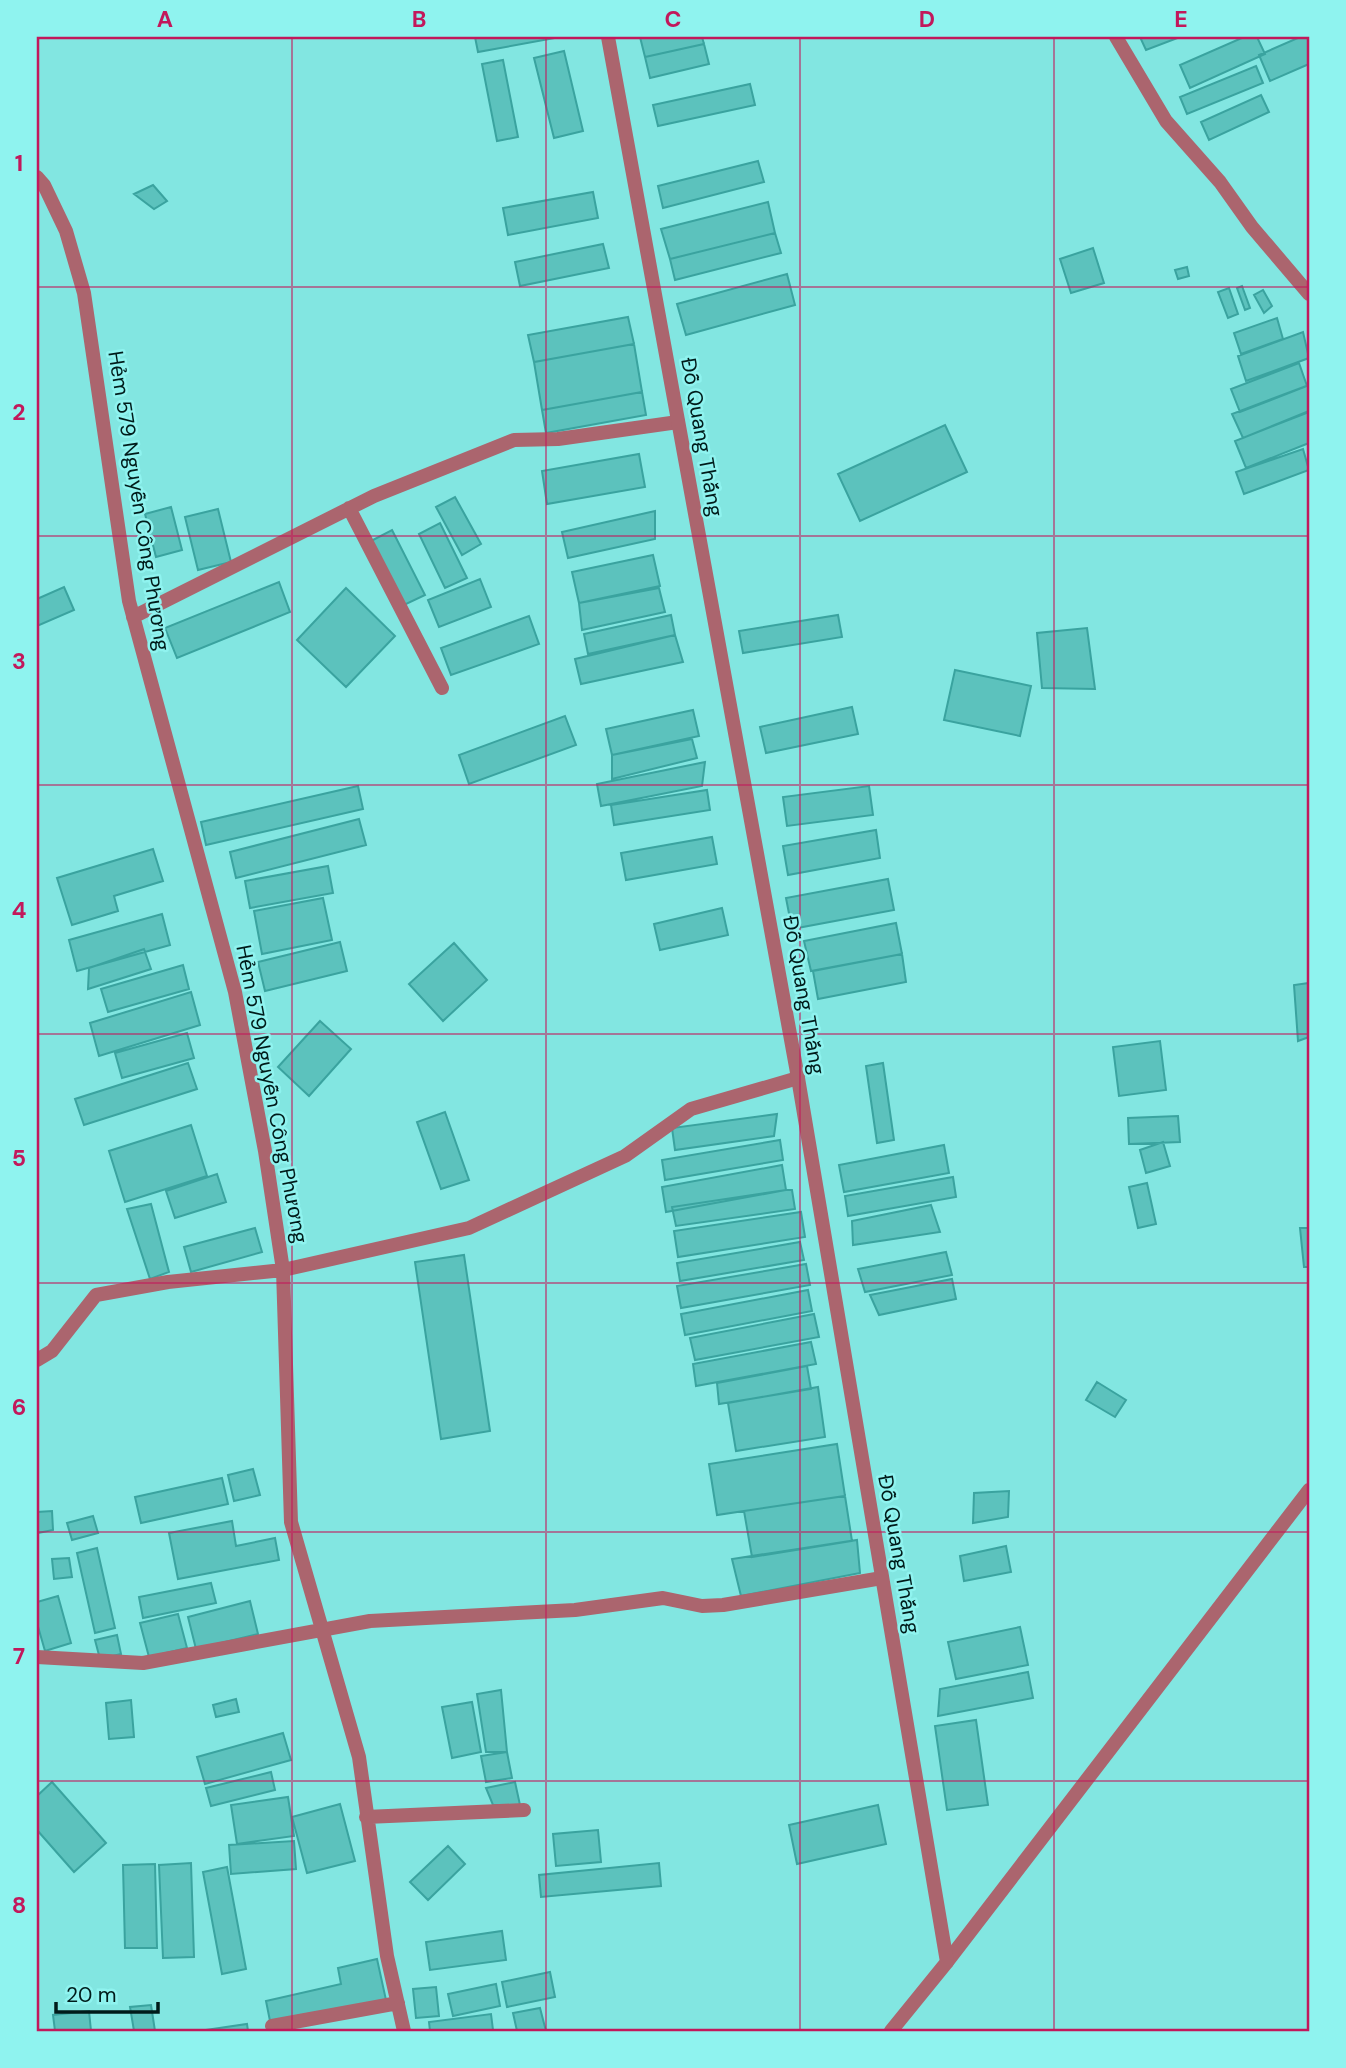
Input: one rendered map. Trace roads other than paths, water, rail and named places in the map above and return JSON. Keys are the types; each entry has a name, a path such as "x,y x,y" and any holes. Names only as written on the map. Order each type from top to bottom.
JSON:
{"street":[{"name":"Đỗ Quang Thắng","path":"608,37 798,1078 947,1962"},
{"path":"1116,37 1166,121 1220,182 1252,228 1309,294"},
{"name":"Hẻm 579 Nguyễn Công Phương","path":"37,177 44,185 66,231 85,293 133,617 235,992 265,1151 283,1269 291,1522 359,1757 387,1956 404,2031"},
{"path":"133,617 349,508 514,440 558,439 678,422"},
{"path":"349,508 442,688"},
{"path":"37,1360 52,1352 96,1296 168,1282 283,1269 469,1228 625,1156 691,1108 798,1078"},
{"path":"891,2031 947,1962 1309,1490"},
{"path":"37,1657 143,1663 323,1632 370,1621 575,1610 663,1598 702,1606 723,1605 882,1578"},
{"path":"366,1817 524,1810"},
{"path":"272,2026 398,2003"}]}
